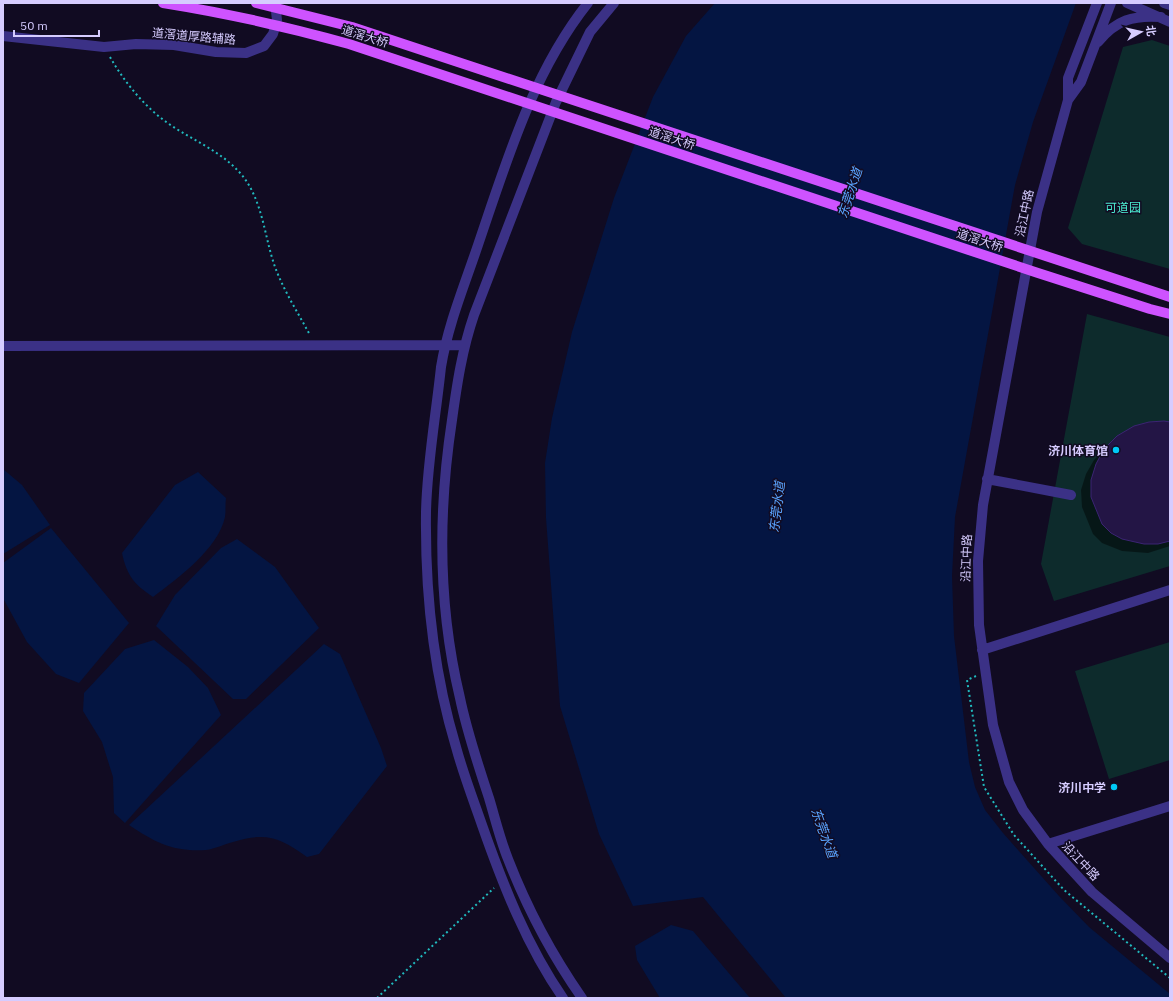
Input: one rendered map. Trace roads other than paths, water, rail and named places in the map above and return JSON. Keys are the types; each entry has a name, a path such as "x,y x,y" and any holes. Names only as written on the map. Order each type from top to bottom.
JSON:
{"main road":[{"name":"道滘大桥","path":"163,3 270,23 349,44 1023,268 1150,309 1170,314"},
{"name":"道滘大桥","path":"256,3 352,27 1170,297"}],"street":[{"name":"道滘道厚路辅路","path":"3,36 104,47 136,44 174,45 216,52 246,53 264,46 273,34 277,20 276,3"},
{"path":"563,998 514,910 502,880 456,747 439,673 430,611 426,510 432,445 445,344 496,193 542,75 578,16 588,3"},
{"path":"582,998 550,949 528,904 508,858 471,743 459,697 450,650 443,571 442,511 446,457 464,345 506,228 556,102 590,32 614,3"},
{"path":"1068,100 1068,78 1097,3"},
{"path":"1068,100 1081,82 1111,3"},
{"path":"1127,3 1165,20"},
{"path":"1164,3 1170,5"},
{"path":"1094,47 1110,29 1125,20 1146,16 1165,20"},
{"name":"沿江中路","path":"1068,100 1037,212 987,479 982,512 978,561 978,596 982,650 993,725 1009,782 1023,810 1048,844 1092,892 1170,958"},
{"path":"3,346 464,345"},
{"path":"987,479 1071,495"},
{"path":"982,650 1170,590"},
{"path":"1048,844 1170,806"}],"water":[{"name":"东莞水道","path":"715,3 1076,3 1033,122 1015,185 955,517 952,576 954,636 969,762 975,787 985,810 1003,833 1059,896 1089,927 1170,994 1170,998 786,998 703,897 633,906 599,834 560,706 546,518 545,463 552,418 572,332 614,198 653,97 686,36"},
{"path":"3,469 22,485 50,525 3,554"},
{"path":"198,472 226,498 225,517 221,529 206,551 196,562 153,597 132,579 126,568 122,553 175,485"},
{"path":"51,528 129,623 79,683 56,674 27,642 3,598 3,563"},
{"path":"237,539 275,567 319,628 246,699 233,699 156,626 175,595 221,548"},
{"path":"154,640 188,667 208,688 221,715 125,823 114,813 113,777 102,742 83,711 84,693 125,649"},
{"path":"324,644 340,654 381,748 387,766 319,854 307,857 280,841 264,837 245,839 206,850 174,848 148,837 129,825"},
{"path":"671,925 693,931 750,998 660,998 637,960 635,946"}],"place":[{"name":"济川体育馆","path":"1116,450"},
{"name":"济川中学","path":"1114,787"}],"park label":[{"name":"可道园","path":"1123,207"}]}
